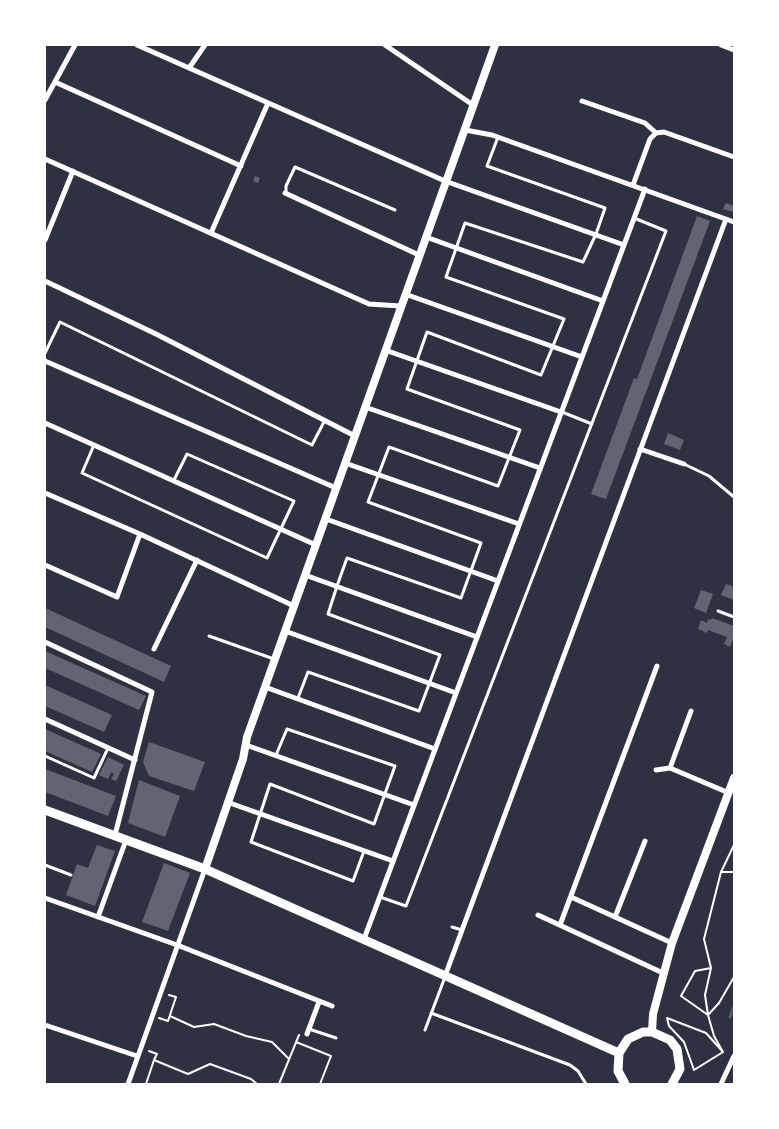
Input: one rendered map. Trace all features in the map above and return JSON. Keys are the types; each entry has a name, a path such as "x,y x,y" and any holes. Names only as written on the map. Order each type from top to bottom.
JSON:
{"main road":[{"path":"45,810 205,868 619,1053"},
{"path":"625,1084 618,1071 619,1053 628,1039 635,1035 652,1032 666,1038 677,1049 680,1069 677,1082"}],"street":[{"path":"45,100 74,45"},
{"path":"137,45 445,181 624,244"},
{"path":"189,68 205,45"},
{"path":"385,45 473,105"},
{"path":"128,1084 243,759 265,687 495,45"},
{"path":"721,45 734,50"},
{"path":"55,82 241,166"},
{"path":"582,101 645,123 656,133"},
{"path":"211,233 268,103"},
{"path":"465,130 498,137 734,222"},
{"path":"633,185 650,139 656,133 664,132 734,157"},
{"path":"45,159 369,304 400,306"},
{"path":"45,240 73,171"},
{"path":"364,939 645,189"},
{"path":"286,193 419,255"},
{"path":"446,976 726,219"},
{"path":"426,237 603,301"},
{"path":"45,281 156,334 355,436"},
{"path":"405,294 582,357"},
{"path":"385,350 561,412"},
{"path":"45,361 336,488"},
{"path":"365,407 540,468"},
{"path":"45,423 316,545"},
{"path":"640,449 684,464"},
{"path":"345,463 519,524"},
{"path":"45,493 140,534 294,606"},
{"path":"326,519 498,581"},
{"path":"45,565 116,597 140,534"},
{"path":"154,649 197,560"},
{"path":"305,575 477,637"},
{"path":"285,631 456,693"},
{"path":"45,642 152,692 115,835"},
{"path":"560,925 657,666"},
{"path":"265,687 435,749"},
{"path":"670,768 691,711"},
{"path":"45,719 135,760"},
{"path":"246,745 414,806"},
{"path":"656,770 670,768 729,793"},
{"path":"652,1032 653,1014 672,943 734,778"},
{"path":"227,802 393,861"},
{"path":"98,917 126,840"},
{"path":"615,917 645,841"},
{"path":"45,898 177,945 332,1006"},
{"path":"570,898 672,943"},
{"path":"538,915 663,973"},
{"path":"308,1032 319,1002"},
{"path":"45,1025 137,1056"},
{"path":"721,1084 734,1056"}],"lane":[{"path":"298,699 308,672 419,711 440,655 328,614 347,558 461,598 481,542 368,502 389,447 498,486 520,430 407,389 418,362 426,332 541,375 564,320 446,277 465,223 583,262 596,234 605,208 487,166 498,137"},
{"path":"286,193 286,186 295,167 395,210"},
{"path":"380,896 406,906 666,231 634,218"},
{"path":"45,353 60,322 312,445 325,420"},
{"path":"561,412 592,424"},
{"path":"94,445 82,473 267,558 294,501 187,454 174,481"},
{"path":"684,464 710,476 734,497"},
{"path":"718,612 734,617"},
{"path":"209,636 275,659"},
{"path":"276,756 287,729 395,766 374,824 270,784 251,842 353,881 364,851"},
{"path":"45,756 94,778 108,748"},
{"path":"45,865 71,874"},
{"path":"452,927 462,930"},
{"path":"425,1030 446,976"},
{"path":"432,1013 570,1065 578,1071 586,1084"},
{"path":"308,1032 336,1038"}],"path":[{"path":"723,1052 714,1036 708,1015 705,995 711,968 704,939 720,872 734,848"},
{"path":"720,872 734,872"},
{"path":"708,1015 682,996 695,971 711,968"},
{"path":"708,1015 719,1002 734,977"},
{"path":"152,1015 168,1021 170,1016 176,997 160,992"},
{"path":"170,1016 194,1027 214,1024 246,1036 272,1042 289,1059"},
{"path":"667,1018 706,1033 723,1052 694,1070 684,1042 669,1026 667,1018"},
{"path":"280,1084 300,1031 308,1032"},
{"path":"296,1042 331,1056 320,1084"},
{"path":"140,1048 157,1054 146,1084"},
{"path":"154,1060 188,1074 210,1064 251,1079 257,1084"}],"building":[{"path":"255,176 260,178 258,183 253,181"},
{"path":"726,203 734,206 733,212 723,209"},
{"path":"697,216 710,221 606,499 591,494 634,378 637,379"},
{"path":"668,433 684,440 680,450 664,444"},
{"path":"726,584 734,587 734,600 721,595"},
{"path":"701,590 713,594 706,613 694,608"},
{"path":"45,608 171,666 164,682 45,627"},
{"path":"712,618 734,626 734,637 730,647 724,644 727,637 708,630 707,633 698,629 701,620 707,623 708,619 711,620"},
{"path":"45,651 146,696 139,710 45,668"},
{"path":"45,685 112,715 104,732 45,706"},
{"path":"45,729 101,754 92,772 45,751"},
{"path":"149,742 205,762 194,791 149,776 143,762"},
{"path":"108,757 124,765 116,781 111,779 114,774 111,772 108,779 99,775"},
{"path":"45,769 116,796 108,816 45,792"},
{"path":"139,780 180,796 165,837 128,823"},
{"path":"97,845 115,851 95,906 66,895 77,864 88,868"},
{"path":"164,863 190,873 168,931 142,922"}],"waterway":[{"path":"730,1017 734,1006"}]}
